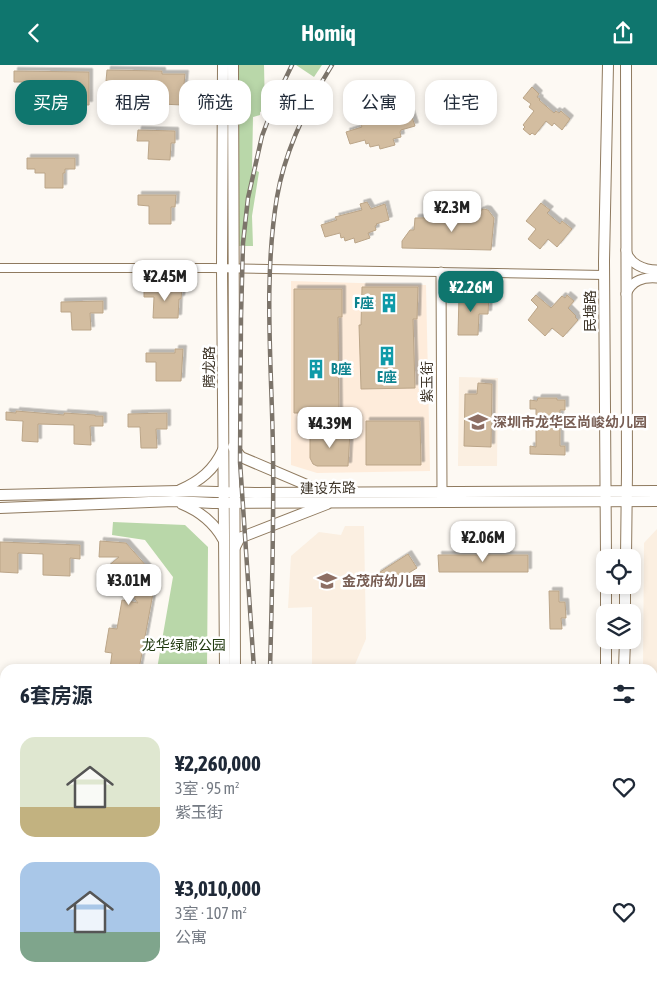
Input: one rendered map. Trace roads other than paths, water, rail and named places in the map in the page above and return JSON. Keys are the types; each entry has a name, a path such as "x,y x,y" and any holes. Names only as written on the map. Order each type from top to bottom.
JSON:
{"main road":[{"name":"腾龙路","path":"223,65 229,498 235,547 235,664"},
{"name":"腾龙路","path":"227,268 233,65"},
{"name":"民塘路","path":"606,549 604,275 608,65"},
{"path":"626,65 626,549"},
{"path":"179,491 211,470 228,448 241,457 324,493"},
{"name":"建设东路","path":"0,495 179,491 229,498 333,502 626,496 657,491"},
{"name":"建设东路","path":"0,507 174,501 324,493 442,492 605,496"},
{"name":"建设东路","path":"626,496 657,501"},
{"name":"腾龙路","path":"224,664 224,542 229,498"},
{"path":"174,501 193,509 205,518 216,528 224,542"},
{"path":"235,547 242,537 333,502"},
{"path":"606,649 606,664"},
{"path":"624,664 625,649"}],"street":[{"path":"626,249 628,257 640,266 657,270"},
{"path":"0,268 227,268 604,275"},
{"name":"紫玉街","path":"441,273 442,492"},
{"path":"626,297 636,281 646,278 657,278"}],"railway":[{"path":"254,664 240,462 243,243 248,198 262,136 277,96 292,65"},
{"path":"270,664 273,480 269,293 273,229 277,197 291,145 314,96 332,65"}],"place":[{"name":"F座","path":"389,303"},
{"name":"E座","path":"387,356"},
{"name":"B座","path":"316,369"},
{"name":"深圳市龙华区尚峻幼儿园","path":"478,422"},
{"name":"金茂府幼儿园","path":"327,581"}],"park label":[{"name":"龙华绿廊公园","path":"184,645"}]}
